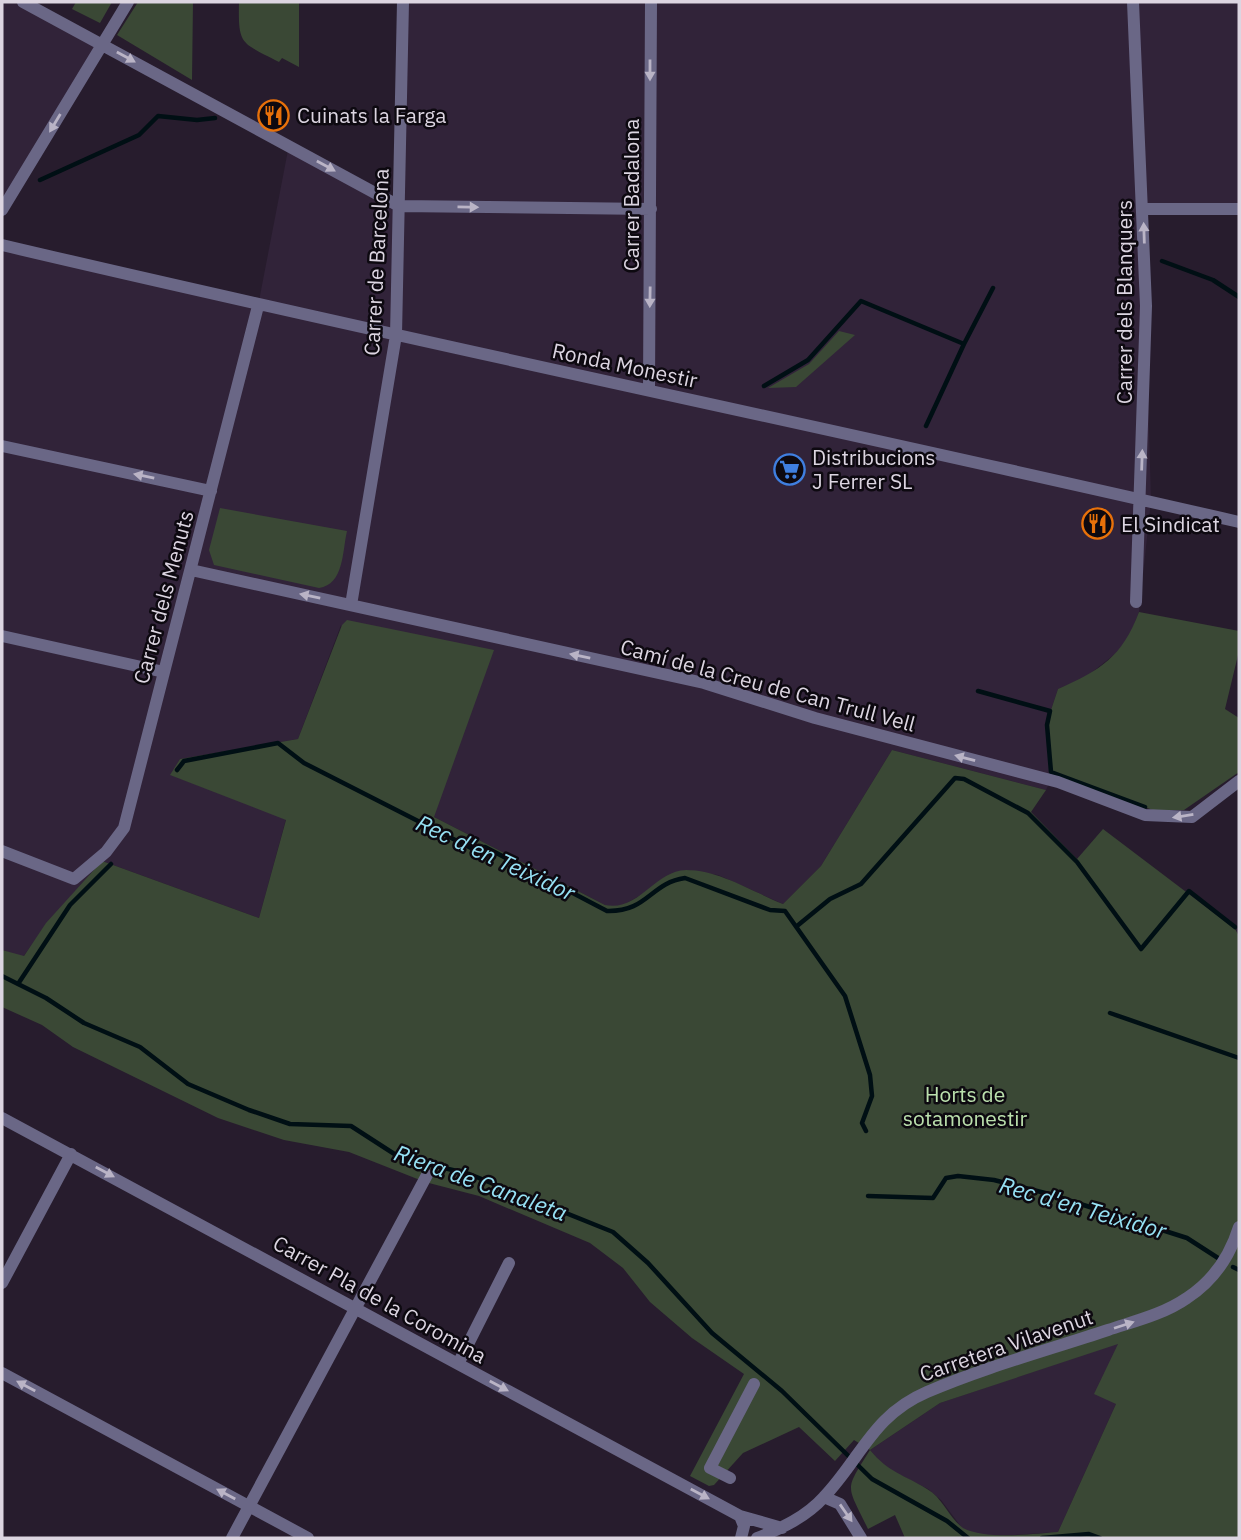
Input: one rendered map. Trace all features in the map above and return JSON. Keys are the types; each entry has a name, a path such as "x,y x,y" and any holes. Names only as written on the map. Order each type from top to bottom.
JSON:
{"street":[{"path":"23,2 399,206 651,209"},
{"path":"2,210 128,2"},
{"name":"Carrer de Barcelona","path":"351,605 396,335 403,2"},
{"name":"Carrer Badalona","path":"649,389 651,2"},
{"name":"Carrer dels Blanquers","path":"1133,2 1143,209 1146,345 1136,602"},
{"path":"1143,209 1239,209"},
{"name":"Ronda Monestir","path":"2,245 258,306 649,389 1239,522"},
{"name":"Carrer dels Menuts","path":"2,851 74,879 106,852 124,828 258,306"},
{"path":"2,446 211,491"},
{"name":"Camí de la Creu de Can Trull Vell","path":"191,570 704,683 815,718 1058,782 1145,815 1192,817 1239,781"},
{"path":"2,636 164,672"},
{"name":"Carrer Pla de la Coromina","path":"2,1118 740,1516 782,1528"},
{"path":"2,1283 71,1154"},
{"path":"232,1538 427,1175"},
{"name":"Carretera Vilavenut","path":"757,1538 798,1519 824,1497 864,1441 889,1415 925,1392 1177,1305 1217,1272 1239,1227"},
{"path":"458,1364 509,1263"},
{"path":"2,1373 308,1538"},
{"path":"730,1478 710,1468 754,1384"},
{"path":"824,1497 840,1504 861,1538"},
{"path":"740,1516 744,1525 741,1538"}],"shaded area":[{"path":"2,2 23,2 103,44 2,215"},
{"path":"403,2 1239,2 1239,209 1143,209 1151,501 1139,612 1130,635 1125,646 1086,677 1058,689 1047,722 1053,775 1046,790 892,750 821,866 783,904 718,875 685,870 618,908 605,905 434,817 341,625 298,739 180,759 171,775 286,819 259,918 102,861 47,923 23,957 2,950 2,245 258,306 289,145 399,206"},
{"path":"1119,1343 1116,1404 1058,1532 984,1537 962,1528 941,1500 928,1489 884,1467 870,1450 940,1403"}],"green space":[{"path":"76,2 112,2 100,23 72,9"},
{"path":"138,2 193,2 192,80 117,35"},
{"path":"239,2 299,2 299,67 282,58 279,62 244,41 239,27"},
{"path":"839,331 855,335 796,387 768,388 809,364"},
{"path":"220,508 347,531 338,574 327,585 319,588 214,565 209,550"},
{"path":"1139,612 1239,631 1239,651 1225,709 1239,718 1239,772 1184,810 1153,810 1053,775 1047,722 1058,689 1108,660 1125,640"},
{"name":"Horts de sotamonestir","path":"347,620 494,650 434,817 605,905 628,903 665,877 686,870 723,878 783,904 821,866 892,750 1046,790 1031,812 1077,859 1103,829 1235,929 1239,936 1239,1538 905,1538 895,1515 868,1529 851,1488 852,1481 870,1450 854,1440 835,1461 799,1427 743,1453 714,1485 709,1486 690,1476 744,1374 692,1338 650,1302 623,1268 590,1243 479,1196 425,1182 349,1152 284,1140 218,1118 73,1047 42,1025 2,1007 2,950 24,956 46,923 102,861 259,918 286,820 170,775 180,759 298,739 342,625","holes":["1118,1344 1094,1394 1116,1404 1058,1532 996,1535 963,1528 933,1493 890,1468 870,1450 940,1403"]}],"waterway":[{"path":"40,180 139,135 158,116 197,120 215,118"},
{"path":"1162,261 1213,280 1239,297"},
{"path":"764,386 808,360 861,301 964,344 993,288"},
{"path":"926,426 964,344"},
{"path":"978,691 1050,711 1047,725 1051,772 1145,807"},
{"name":"Rec d'en Teixidor","path":"177,770 184,761 278,743 304,763 471,848 485,847 607,911 632,907 664,885 685,878 770,910 785,911 845,996 870,1075 872,1096 862,1123 866,1131"},
{"path":"797,926 830,899 861,884 955,778 964,779 1028,813 1077,862 1141,949 1189,891 1235,927"},
{"name":"Rec d'en Teixidor","path":"18,984 70,905 111,864"},
{"name":"Riera de Canaleta","path":"2,976 46,998 84,1023 140,1047 188,1084 249,1110 290,1124 351,1126 399,1157 469,1174 613,1232 648,1263 712,1333 782,1391 872,1479 947,1521 968,1538"},
{"path":"1110,1013 1239,1058"},
{"name":"Rec d'en Teixidor","path":"868,1196 933,1198 946,1178 958,1176 994,1180 1049,1194 1187,1238 1218,1258"},
{"name":"Rec d'en Teixidor","path":"1233,1267 1239,1270"},
{"name":"Riera de Canaleta","path":"1042,1538 1089,1534 1100,1538"}],"place":[{"name":"Cuinats la Farga","path":"274,115"},
{"name":"Distribucions J Ferrer SL","path":"789,469"},
{"name":"El Sindicat","path":"1098,524"}]}
